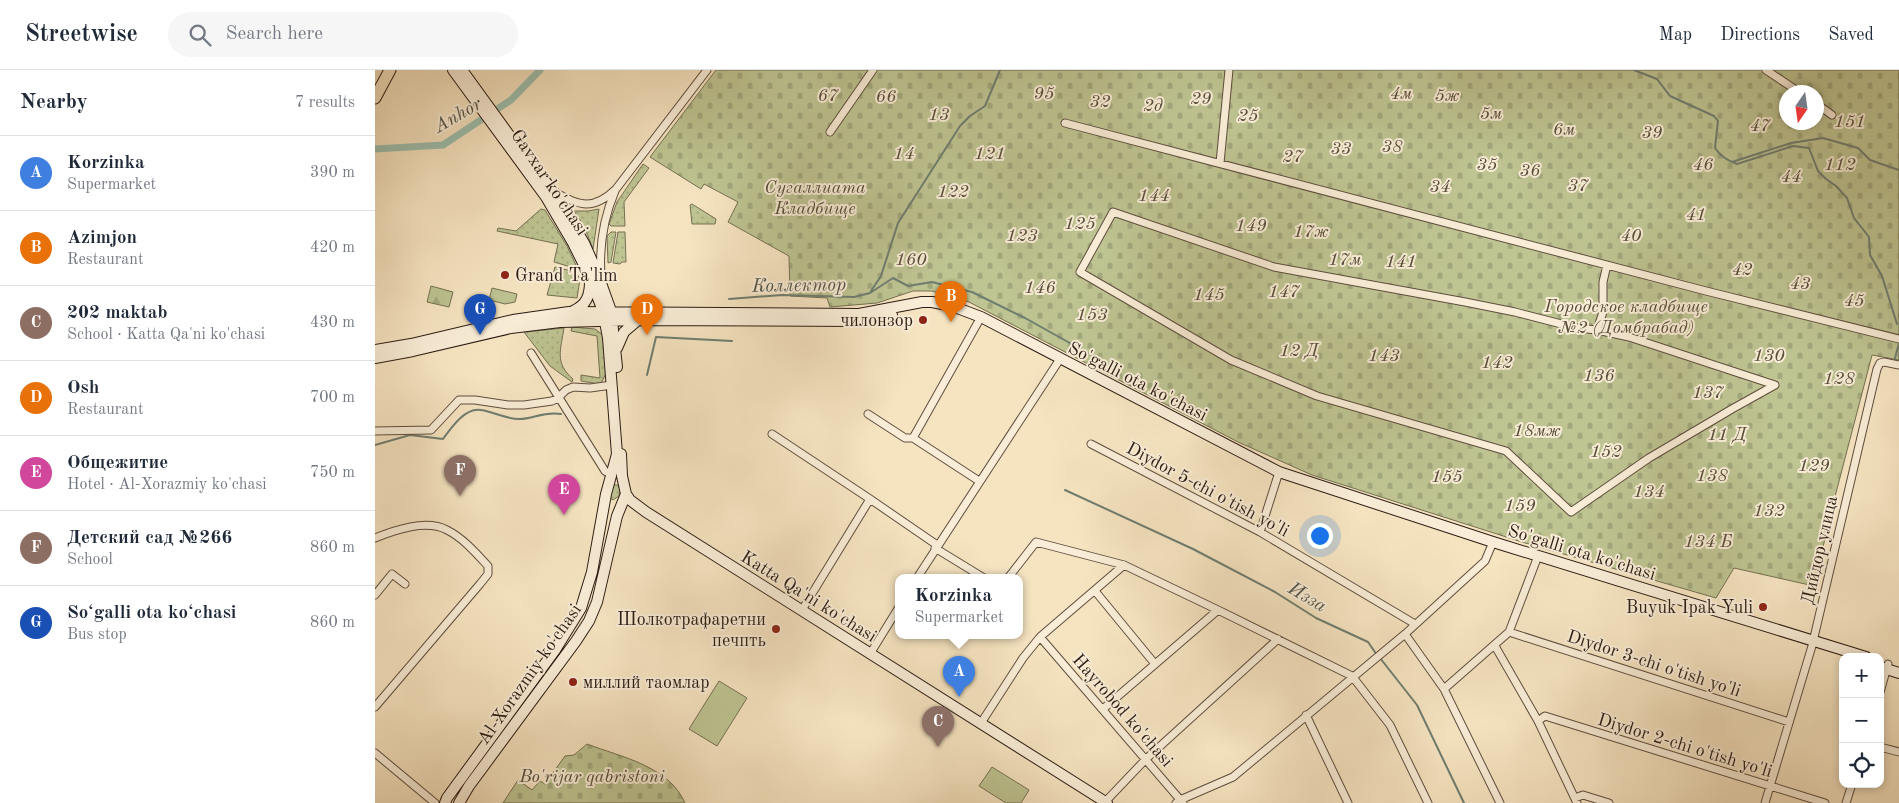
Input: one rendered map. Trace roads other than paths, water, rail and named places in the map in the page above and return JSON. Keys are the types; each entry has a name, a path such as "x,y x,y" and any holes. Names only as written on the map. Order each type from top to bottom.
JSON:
{"main road":[{"path":"375,98 390,70"},
{"name":"Gavxar ko'chasi","path":"453,70 483,105"},
{"name":"Gavxar ko'chasi","path":"462,70 573,243 608,316"},
{"name":"Gavxar ko'chasi","path":"494,121 553,191 584,243 602,286 608,316"},
{"path":"569,312 580,307 587,300 590,288 589,275"},
{"name":"So'galli ota ko'chasi","path":"375,358 535,324 608,316 859,314 922,302 932,302 952,306 980,320 1277,475 1493,545 1812,643 1851,653"},
{"name":"So'galli ota ko'chasi","path":"375,350 411,344 513,320 569,312 638,320 860,321 922,309 951,312 980,320"},
{"name":"Al-Xorazmiy ko'chasi","path":"459,803 469,786 589,622 597,602 622,496 616,350 608,316"},
{"name":"Al-Xorazmiy ko'chasi","path":"445,803 555,650 584,600 617,457 608,316"},
{"path":"616,350 624,332 638,320"},
{"path":"646,512 622,496 609,500 609,485 616,482 622,496 636,508 646,512"},
{"path":"617,516 627,509 636,508"},
{"name":"Katta Qa'ni ko'chasi","path":"646,512 1106,802"},
{"name":"So'galli ota ko'chasi","path":"1812,643 1839,654"},
{"path":"1884,665 1899,667"},
{"path":"1884,665 1899,673"}],"street":[{"path":"553,191 571,201 586,204 602,201 616,189 707,70"},
{"path":"830,132 873,70"},
{"path":"1220,163 1229,70"},
{"path":"1766,70 1788,85"},
{"path":"1824,109 1832,115"},
{"path":"1065,123 1607,265 1899,339"},
{"path":"602,286 601,240 605,219 616,189"},
{"path":"1113,212 1274,267 1515,312 1577,328 1597,330 1629,337 1775,385 1731,408 1649,458 1571,512 1506,451 1317,396 1231,360 1080,272 1113,212"},
{"path":"1597,330 1603,312 1603,282 1607,265"},
{"path":"913,438 980,320"},
{"path":"531,353 605,471 609,485"},
{"path":"919,574 1058,362"},
{"name":"Дийдор улица","path":"1812,643 1877,369 1880,363 1884,362 1899,365"},
{"path":"375,431 431,430 459,400 475,400 508,405 552,401 573,387 590,388 612,385"},
{"path":"868,414 905,438 913,438 979,482"},
{"path":"772,434 871,499 936,547 978,574"},
{"name":"Diydor 5-chi o'tish yo'li","path":"1091,444 1260,532 1415,624"},
{"path":"1260,532 1277,475"},
{"path":"802,610 871,499"},
{"path":"375,538 399,528 441,527 465,543 488,566 488,574 480,584 376,705"},
{"path":"1011,574 1036,542 1124,566 1352,676 1390,725 1428,803"},
{"path":"1180,802 1233,778 1352,676 1405,634 1485,561 1493,545"},
{"path":"1444,689 1509,632 1537,558"},
{"path":"981,723 1023,658 1040,637 1124,566"},
{"path":"375,595 392,574 405,584"},
{"path":"1095,591 1155,664"},
{"path":"1103,709 1218,610"},
{"path":"870,654 895,613"},
{"name":"Diydor 3-chi o'tish yo'li","path":"1509,632 1789,722"},
{"path":"1405,634 1444,689 1500,803"},
{"name":"Hayrobod ko'chasi","path":"1040,637 1146,759 1180,802"},
{"path":"1106,802 1146,759 1278,639"},
{"path":"1765,803 1812,643"},
{"path":"1495,646 1538,721 1576,800 1583,795 1609,803"},
{"path":"1306,716 1348,803"},
{"name":"Diydor 2-chi o'tish yo'li","path":"1538,721 1545,716 1825,803"},
{"path":"1884,748 1899,752"},
{"path":"375,753 435,803"},
{"path":"1846,803 1851,788"}],"waterway":[{"name":"Anhor","path":"375,149 443,145 511,100 540,70"},
{"name":"Коллектор","path":"871,291 881,276 898,223 960,126 970,116 985,106 1000,70"},
{"path":"1634,70 1657,79 1670,96 1714,116 1718,121 1715,148 1722,156 1737,164 1793,146 1809,148 1818,171 1847,198 1854,218 1869,237 1870,255 1882,276 1897,324"},
{"path":"1732,162 1791,143 1823,138 1858,148 1870,160 1899,170"},
{"name":"Коллектор","path":"729,299 782,295 854,297 870,293 893,278 908,286 932,282 972,292 1025,318 1120,371"},
{"name":"Коллектор","path":"647,375 656,337 732,341"},
{"path":"1894,362 1899,343"},
{"name":"Изза","path":"375,445 410,435 443,439 459,419 475,410 519,419 544,414 561,414"},
{"name":"Изза","path":"1065,490 1193,549 1275,592 1316,618 1368,642 1377,655"},
{"name":"Изза","path":"1380,658 1417,705 1464,803"}],"place":[{"name":"Grand Ta'lim","path":"505,275"},
{"name":"чилонзор","path":"923,320"},
{"name":"Azimjon","path":"951,322"},
{"name":"Soʻgalli ota koʻchasi","path":"480,335"},
{"name":"Osh","path":"647,335"},
{"name":"Детский сад №266","path":"460,496"},
{"name":"Общежитие","path":"564,515"},
{"name":"Buyuk Ipak Yuli","path":"1763,607"},
{"name":"Шолкотрафаретни печпть","path":"776,629"},
{"name":"миллий таомлар","path":"573,682"},
{"name":"Korzinka","path":"959,697"},
{"name":"202 maktab","path":"938,747"}],"park label":[{"name":"95","path":"1044,93"},
{"name":"4м","path":"1401,93"},
{"name":"67","path":"828,95"},
{"name":"5ж","path":"1447,95"},
{"name":"66","path":"886,96"},
{"name":"29","path":"1201,98"},
{"name":"32","path":"1100,101"},
{"name":"2д","path":"1153,105"},
{"name":"5м","path":"1491,113"},
{"name":"13","path":"939,114"},
{"name":"25","path":"1248,115"},
{"name":"151","path":"1850,121"},
{"name":"47","path":"1760,125"},
{"name":"6м","path":"1564,129"},
{"name":"39","path":"1652,132"},
{"name":"38","path":"1392,146"},
{"name":"33","path":"1341,148"},
{"name":"14","path":"904,153"},
{"name":"121","path":"990,153"},
{"name":"27","path":"1293,156"},
{"name":"35","path":"1487,164"},
{"name":"46","path":"1703,164"},
{"name":"112","path":"1840,164"},
{"name":"36","path":"1530,170"},
{"name":"44","path":"1791,176"},
{"name":"37","path":"1578,185"},
{"name":"34","path":"1440,186"},
{"name":"122","path":"953,191"},
{"name":"144","path":"1154,195"},
{"name":"Сугаллиата Кладбище","path":"815,197"},
{"name":"41","path":"1696,214"},
{"name":"125","path":"1080,223"},
{"name":"149","path":"1251,225"},
{"name":"17ж","path":"1311,231"},
{"name":"123","path":"1022,235"},
{"name":"40","path":"1631,235"},
{"name":"160","path":"911,259"},
{"name":"17м","path":"1345,259"},
{"name":"141","path":"1401,261"},
{"name":"42","path":"1742,269"},
{"name":"43","path":"1800,283"},
{"name":"146","path":"1040,287"},
{"name":"147","path":"1284,291"},
{"name":"145","path":"1209,294"},
{"name":"45","path":"1854,300"},
{"name":"153","path":"1092,314"},
{"name":"Городское кладбище №2 (Домбрабад)","path":"1626,316"},
{"name":"12 Д","path":"1299,350"},
{"name":"143","path":"1384,355"},
{"name":"130","path":"1769,355"},
{"name":"142","path":"1497,362"},
{"name":"136","path":"1599,375"},
{"name":"128","path":"1839,378"},
{"name":"137","path":"1708,392"},
{"name":"18мж","path":"1537,430"},
{"name":"11 Д","path":"1727,434"},
{"name":"152","path":"1606,451"},
{"name":"129","path":"1814,465"},
{"name":"138","path":"1712,475"},
{"name":"155","path":"1447,476"},
{"name":"134","path":"1649,491"},
{"name":"159","path":"1520,505"},
{"name":"132","path":"1769,510"},
{"name":"134 Б","path":"1708,541"},
{"name":"Bo'rijar qabristoni","path":"592,776"}]}
